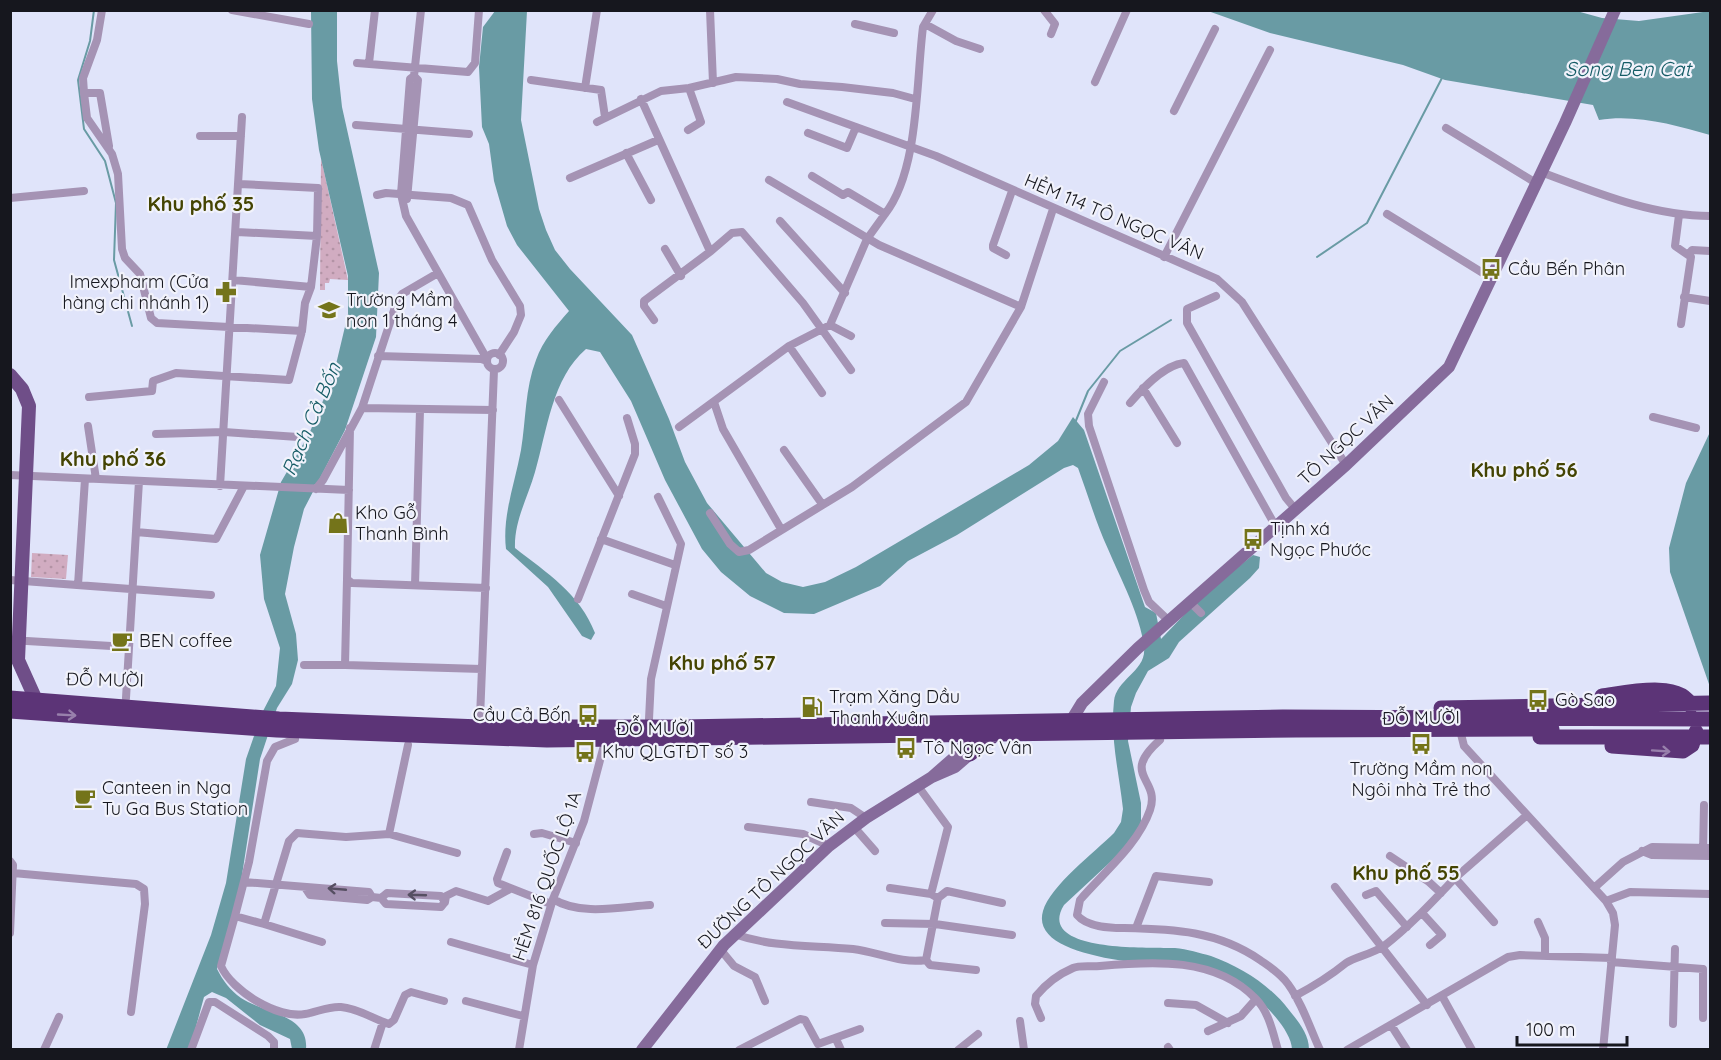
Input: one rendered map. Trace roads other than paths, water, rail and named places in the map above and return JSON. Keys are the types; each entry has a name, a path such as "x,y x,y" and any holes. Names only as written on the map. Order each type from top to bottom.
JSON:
{"highway":[{"path":"1569,705 1591,697 1668,690 1683,694 1693,711 1696,733 1692,745 1683,751 1604,745 1584,737"},
{"name":"ĐỖ MƯỜI","path":"10,698 43,700 68,696 241,722 547,740 966,733"},
{"name":"ĐỖ MƯỜI","path":"1133,725 1331,713 1710,703"},
{"name":"ĐỖ MƯỜI","path":"10,711 117,705"},
{"name":"ĐỖ MƯỜI","path":"1390,713 1674,729 1710,737"},
{"name":"ĐỖ MƯỜI","path":"278,724 295,739 408,745 603,749 966,733 1073,716 1106,726"},
{"name":"ĐỖ MƯỜI","path":"278,724 650,719 966,733 990,738 1106,726"},
{"path":"1674,729 1710,719"},
{"name":"ĐỖ MƯỜI","path":"480,722 966,733"},
{"name":"ĐỖ MƯỜI","path":"1133,725 1584,737 1674,729"},
{"name":"ĐỖ MƯỜI","path":"1133,725 1160,741 1710,729"},
{"path":"1106,726 1133,725"}],"main road":[{"name":"TÔ NGỌC VÂN","path":"1073,716 1138,648 1246,560 1276,527 1346,465 1449,367 1565,123 1615,11"},
{"path":"10,375 22,389 29,406 28,476 17,581 14,664 43,700"},
{"name":"ĐƯỜNG TÔ NGỌC VÂN","path":"642,1050 734,934 829,846 866,818 932,777 956,756 966,733"}],"street":[{"path":"102,10 98,40 80,76 87,118 109,150"},
{"path":"232,10 309,24"},
{"path":"369,63 375,10"},
{"path":"421,10 414,71 418,80 404,204 411,227 490,368 494,370"},
{"path":"357,63 414,71 468,72 475,63 479,10"},
{"path":"585,88 597,10"},
{"path":"710,10 713,83"},
{"path":"679,427 789,346 826,326 845,293 867,239 898,191 909,160 925,24 933,10"},
{"path":"1044,10 1055,24 1051,34"},
{"path":"1095,82 1127,10"},
{"path":"855,24 894,33"},
{"path":"925,24 956,41 980,49"},
{"path":"1174,111 1215,29"},
{"path":"1164,257 1270,50"},
{"path":"531,80 601,90 603,93 601,120 661,91 689,88 736,77 777,79 800,84 893,93 915,99"},
{"path":"688,130 700,122 689,88"},
{"path":"84,93 100,93 109,150 118,174 122,249 125,258 140,274 151,318 157,323 302,331"},
{"path":"641,99 711,251"},
{"name":"HẺM 114 TÔ NGỌC VÂN","path":"787,102 909,146 1217,279 1242,302 1346,465"},
{"path":"220,486 237,232 242,117"},
{"path":"356,125 469,134"},
{"path":"808,133 847,148 856,127"},
{"path":"1446,128 1538,178 1679,214 1710,216"},
{"path":"200,136 242,136"},
{"path":"570,178 658,140"},
{"path":"626,153 651,200"},
{"path":"812,176 843,195 848,192 885,214"},
{"path":"769,180 867,239 1021,307"},
{"path":"89,397 152,391 153,381 176,373 289,380 302,331 305,303 311,287 317,236 318,188 239,184"},
{"path":"10,198 84,191"},
{"path":"1005,255 993,248 993,245 1012,191"},
{"path":"377,195 405,194 451,198 468,204 492,260 520,306 521,315 500,355 502,364 494,370"},
{"path":"710,513 730,544 739,552 749,549 852,487 966,402 1021,307 1053,209"},
{"path":"1387,214 1491,278"},
{"path":"1679,214 1675,246 1691,257 1681,324"},
{"path":"780,221 845,293"},
{"path":"237,232 317,236"},
{"path":"654,320 643,304 681,276 732,233 742,232 826,326 851,370"},
{"path":"665,249 681,276"},
{"path":"1688,255 1692,250 1710,251"},
{"path":"312,489 323,480 362,408 378,356 402,294 438,273"},
{"path":"233,280 311,287"},
{"path":"1216,296 1187,309 1187,323 1274,478 1296,510"},
{"path":"1684,297 1710,301"},
{"path":"826,326 851,336"},
{"path":"789,346 822,393"},
{"path":"487,360 495,353 500,355"},
{"path":"378,356 487,360"},
{"path":"1130,403 1143,388 1176,364 1184,363 1276,527"},
{"path":"480,722 494,370"},
{"path":"1104,382 1088,414 1089,426 1144,590 1149,602 1166,624"},
{"path":"1143,388 1177,443"},
{"path":"559,400 619,495"},
{"path":"714,402 723,429 781,529"},
{"path":"362,408 493,410"},
{"path":"415,585 420,410"},
{"path":"1653,417 1696,428"},
{"path":"578,599 635,454 635,444 627,418"},
{"path":"88,426 96,479"},
{"path":"345,665 350,428"},
{"path":"156,434 224,432 298,437"},
{"path":"784,450 822,504"},
{"path":"10,475 349,490"},
{"path":"78,585 85,479"},
{"path":"117,705 128,646 139,481"},
{"path":"136,532 216,539 244,486"},
{"path":"650,719 651,679 680,550 679,538 658,497"},
{"path":"601,539 675,565"},
{"path":"347,579 351,583 486,588"},
{"path":"17,581 211,595"},
{"path":"632,594 666,606"},
{"path":"1191,603 1201,613"},
{"path":"14,640 128,646"},
{"path":"304,665 482,669"},
{"path":"1461,734 1464,746 1594,888 1605,901 1615,919 1603,1050"},
{"path":"295,739 274,747 267,761 244,882 221,966 233,984 246,995 290,1014 304,1015 334,1007 345,1007 383,1022 392,1023 405,995 411,993 444,1001"},
{"path":"1160,741 1141,761 1141,769 1152,799 1150,810 1140,832 1080,900 1076,908 1081,920 1110,928 1208,934 1232,943 1276,971 1295,996 1320,1050"},
{"path":"390,834 408,745"},
{"name":"HẺM 816 QUỐC LỘ 1A","path":"519,1050 533,965 552,902 576,843 603,749"},
{"path":"918,786 948,827 935,896 935,924 926,960"},
{"path":"812,802 851,808 866,818"},
{"path":"1594,888 1623,862 1652,847 1707,852 1704,805"},
{"path":"1295,996 1327,980 1350,961 1366,957 1382,947 1407,927 1455,878 1527,815"},
{"path":"748,827 803,834 829,846"},
{"path":"854,827 875,851"},
{"path":"534,834 542,832 576,843"},
{"path":"264,924 290,838 297,833 346,837 390,834 457,853"},
{"path":"507,852 497,879 501,886 510,890 560,904 595,909 650,905"},
{"path":"1390,856 1429,882 1441,893"},
{"path":"10,861 13,873 10,933"},
{"path":"13,873 136,884 144,889 145,904 131,1012"},
{"path":"1136,928 1156,876 1209,882"},
{"path":"1455,878 1494,922"},
{"path":"244,882 306,889 310,895 367,900 376,898 386,904 441,907 446,896 456,891 488,901 510,890"},
{"path":"1335,887 1428,1005"},
{"path":"890,888 935,896 947,891 1002,903"},
{"path":"1366,896 1376,891 1407,927"},
{"path":"1605,901 1630,892 1710,894"},
{"path":"1422,913 1442,935 1430,945"},
{"path":"235,916 322,942"},
{"path":"1538,922 1545,938 1545,956"},
{"path":"885,923 935,924 1012,935"},
{"path":"734,934 771,945 854,949 897,959 926,960 930,965 976,970"},
{"path":"451,942 533,965"},
{"path":"720,949 734,966 755,977 765,1001"},
{"path":"1673,1024 1675,949"},
{"path":"1347,1050 1508,957 1545,956 1612,960 1703,969 1708,979 1703,1018"},
{"path":"1041,1018 1035,1004 1036,996 1055,978 1074,967 1131,962 1187,965 1220,974 1256,999 1264,1010 1278,1050"},
{"path":"1442,996 1472,1050"},
{"path":"1208,1031 1244,1014 1256,999"},
{"path":"466,1001 523,1016"},
{"path":"191,1050 209,1002 215,1002 268,1036 274,1042 274,1050"},
{"path":"1168,1003 1196,1005 1228,1023"},
{"path":"44,1050 59,1017"},
{"path":"739,1050 800,1019 805,1020 818,1044 860,1029"},
{"path":"374,1050 383,1022"},
{"path":"1020,1022 1024,1050"},
{"path":"1391,1025 1407,1050"},
{"path":"958,1050 978,1034"},
{"path":"836,1039 841,1050"}],"water":[{"name":"Song Ben Cat","path":"1573,10 1602,18 1639,21 1710,11 1710,135 1641,119 1599,120 1593,105 1445,80 1403,65 1270,33 1208,11"},
{"path":"311,11 337,11 337,61 342,107 379,273 376,337 345,430 304,509 294,547 285,594 296,634 298,660 292,684 277,708 260,759 240,888 217,969 227,985 241,998 293,1021 305,1037 306,1049 292,1049 290,1039 260,1025 226,998 212,992 204,997 190,1049 166,1050 211,935 226,883 246,759 262,713 276,686 280,648 264,599 260,555 281,482 309,434 333,377 348,314 348,276 319,150 312,99"},
{"path":"495,11 527,11 521,120 539,209 555,250 632,335 685,462 707,503 766,573 782,582 803,587 825,582 856,567 1029,465 1058,441 1073,417 1084,430 1145,607 1156,613 1161,639 1203,595 1253,555 1260,557 1259,568 1250,578 1179,642 1169,658 1148,671 1131,707 1128,741 1141,803 1140,831 1133,841 1064,905 1059,921 1066,932 1081,940 1101,945 1184,949 1211,956 1233,966 1264,985 1281,1001 1302,1028 1309,1049 1292,1049 1290,1039 1275,1016 1264,1004 1229,977 1202,970 1145,964 1083,952 1059,943 1045,929 1043,911 1054,891 1114,833 1121,822 1123,809 1114,742 1114,701 1116,693 1136,669 1144,655 1142,635 1134,610 1100,529 1078,468 1073,465 1064,468 957,535 908,561 880,586 814,614 784,613 750,596 721,572 702,549 665,480 631,401 600,352 586,349 565,375 552,406 535,472 519,519 515,548 572,596 589,619 595,633 591,640 582,636 548,587 506,549 507,512 521,450 532,371 546,340 569,311 517,245 507,226 494,181 489,144 482,127 479,67 483,27"},
{"path":"1710,432 1710,687 1670,572 1669,548 1686,483"}],"waterway":[{"path":"94,10 90,41 78,80 84,129 105,161 116,203 114,260 132,326"},
{"path":"1317,257 1367,223 1443,76"},
{"path":"1075,423 1088,391 1120,351 1171,320"}],"place":[{"name":"Cầu Bến Phân","path":"1491,269"},
{"name":"Imexpharm (Cửa hàng chi nhánh 1)","path":"226,292"},
{"name":"Trường Mầm non 1 tháng 4","path":"329,310"},
{"name":"Kho Gỗ Thanh Bình","path":"338,523"},
{"name":"Tịnh xá Ngọc Phước","path":"1253,539"},
{"name":"BEN coffee","path":"122,641"},
{"name":"Gò Sao","path":"1538,700"},
{"name":"Trạm Xăng Dầu Thanh Xuân","path":"812,707"},
{"name":"Cầu Cả Bốn","path":"588,715"},
{"name":"Trường Mầm non Ngôi nhà Trẻ thơ","path":"1421,744"},
{"name":"Tô Ngọc Vân","path":"906,748"},
{"name":"Khu QLGTĐT số 3","path":"585,752"},
{"name":"Canteen in Nga Tu Ga Bus Station","path":"85,798"}],"district":[{"name":"Khu phố 35","path":"201,204"},
{"name":"Khu phố 36","path":"113,459"},
{"name":"Khu phố 56","path":"1524,470"},
{"name":"Khu phố 57","path":"722,663"},
{"name":"Khu phố 55","path":"1406,873"}],"water label":[{"name":"Rạch Cả Bốn","path":"311,419"}]}
